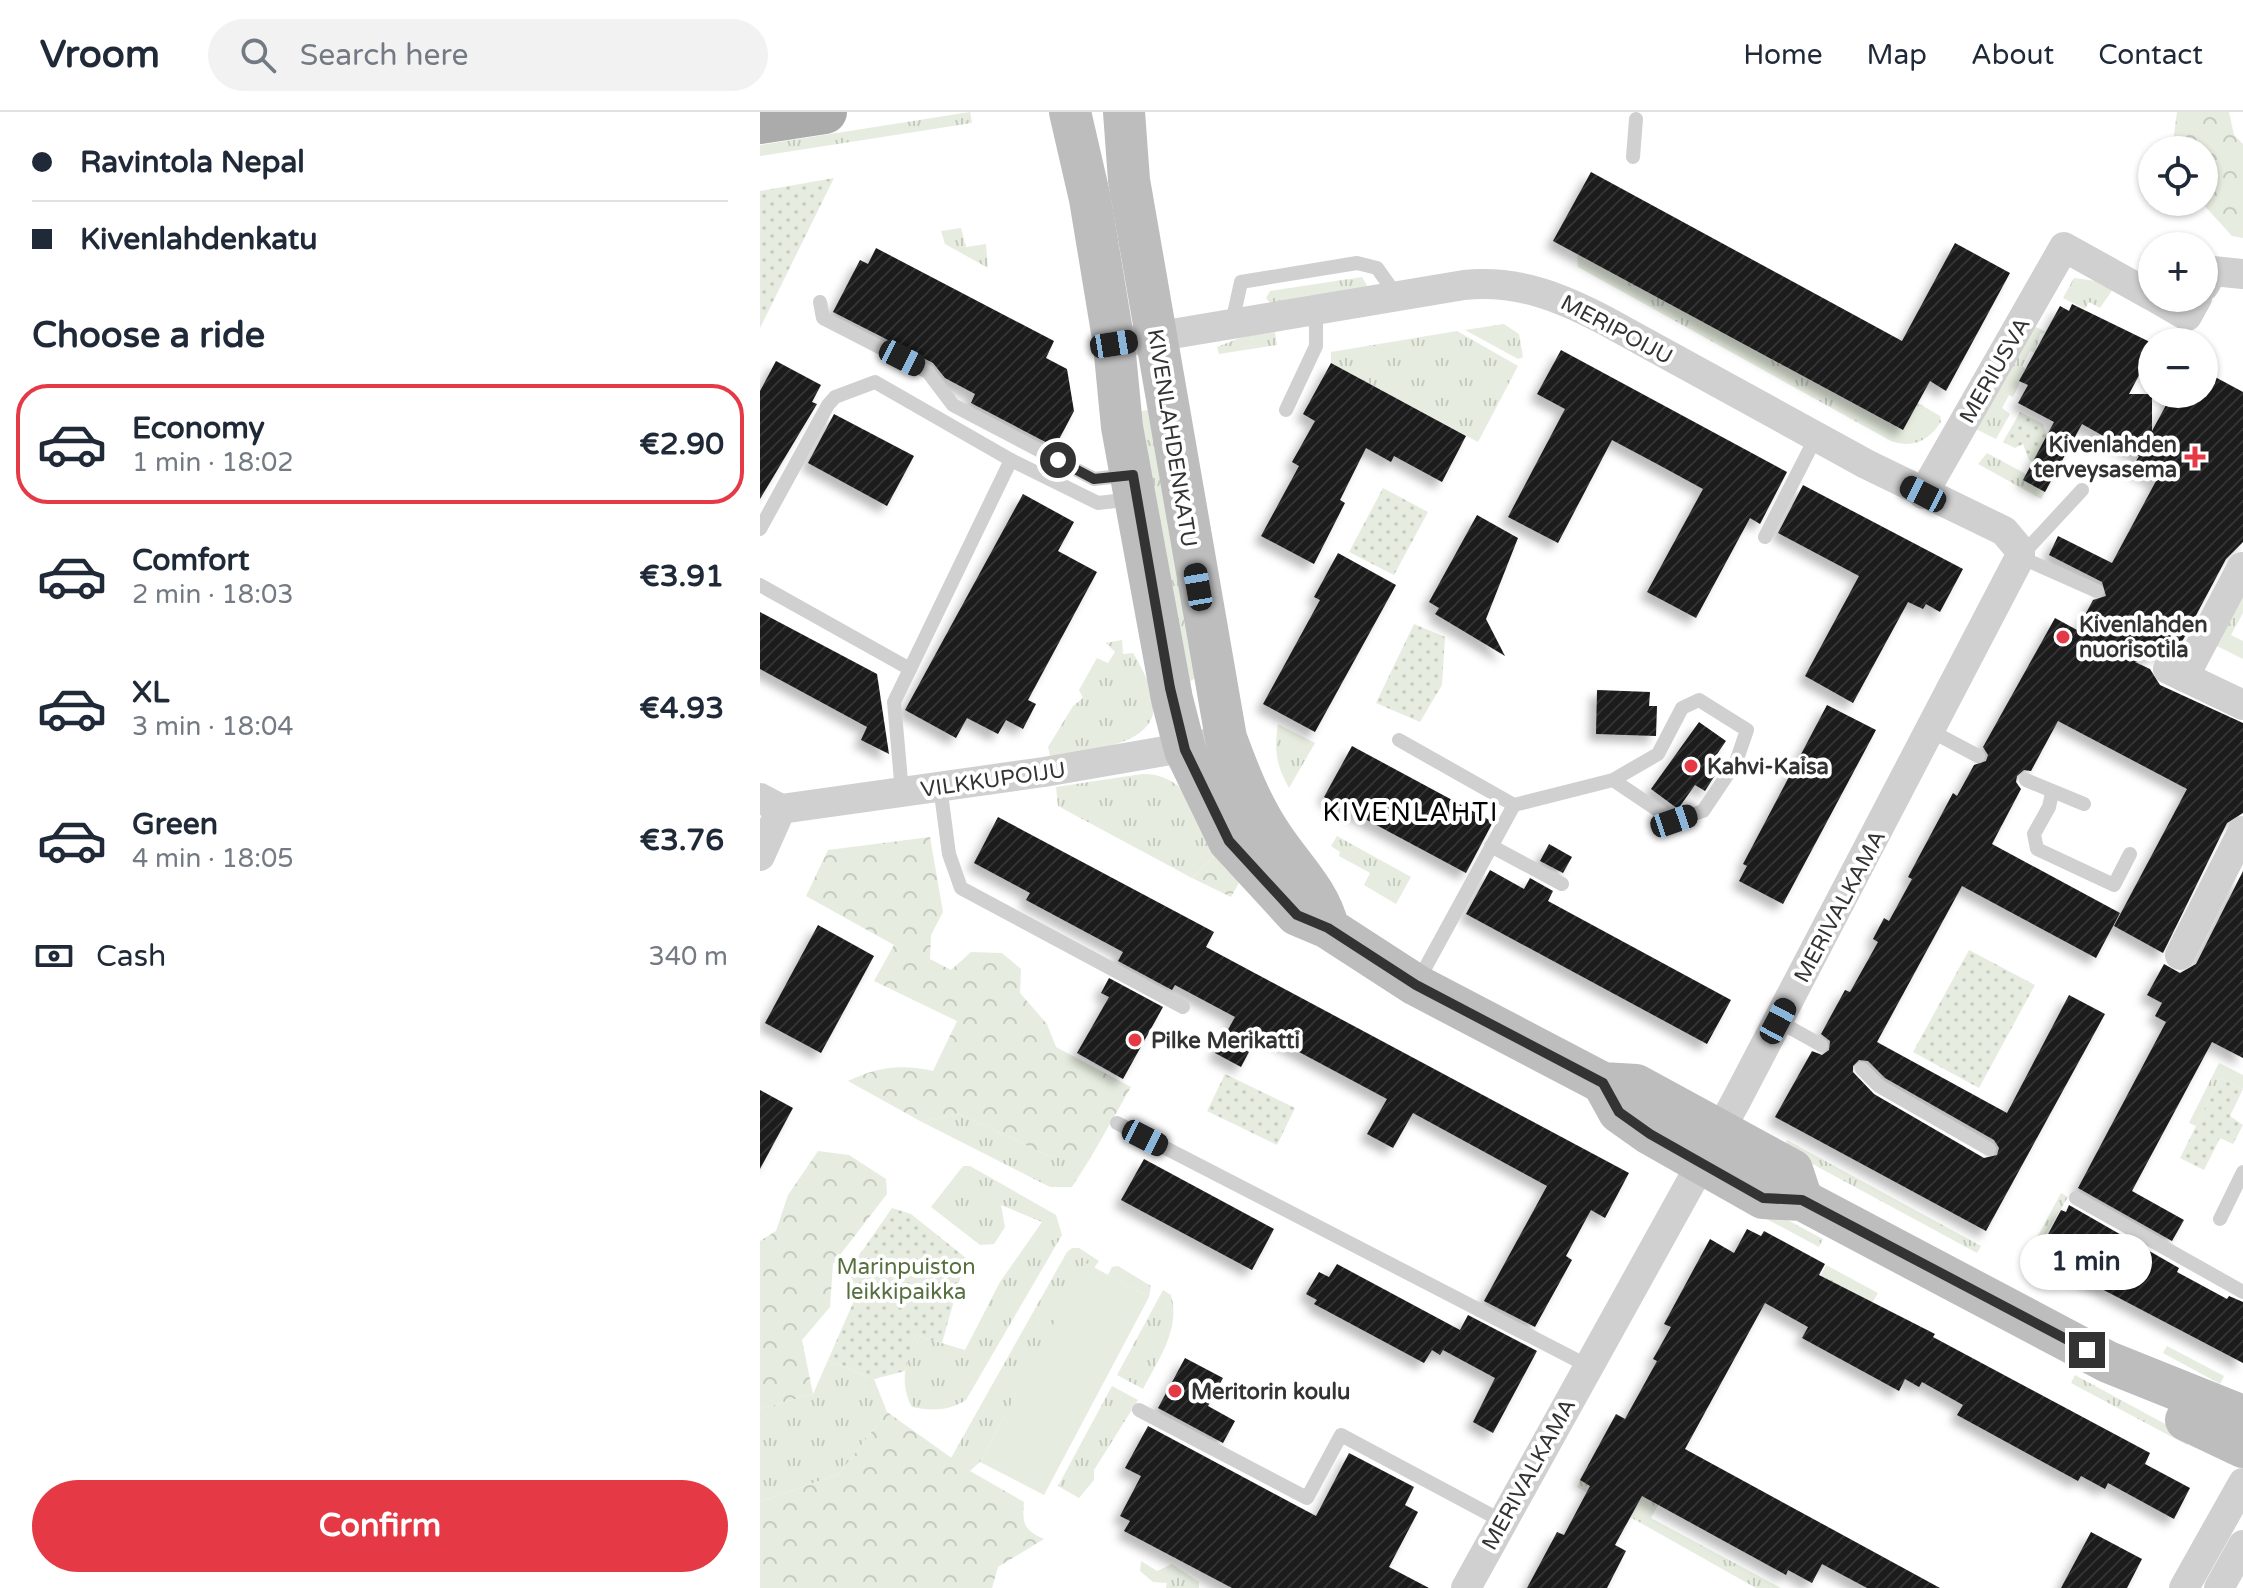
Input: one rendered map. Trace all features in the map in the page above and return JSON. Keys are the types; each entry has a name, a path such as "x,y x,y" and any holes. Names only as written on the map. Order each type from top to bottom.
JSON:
{"main road":[{"path":"760,122 825,112"}],"street":[{"name":"KIVENLAHDENKATU","path":"1070,112 1090,199 1114,344 1117,390 1170,688 1185,750 1229,841 1297,915 1328,928 1416,985 1603,1083 1619,1112 1710,1146 1763,1198 1802,1200 2108,1362 2243,1416"},
{"name":"KIVENLAHDENKATU","path":"1124,112 1129,180 1212,672 1226,738 1243,783 1263,820 1323,906 1328,928"},
{"name":"MERIUSVA","path":"1923,494 2064,247 2138,288"},
{"path":"2218,272 2243,274"},
{"name":"MERIPOIJU","path":"1114,344 1397,296 1489,283 1515,284 1563,299 1923,494 2004,531 2017,544 2020,557"},
{"name":"MERIVALKAMA","path":"1466,1588 1778,1021 2020,557"},
{"path":"2242,567 2176,673 2243,705"},
{"name":"VILKKUPOIJU","path":"770,803 902,792 1185,750 1226,738"},
{"path":"760,856 770,803"},
{"path":"2177,942 2215,884 2243,831"},
{"name":"KIVENLAHDENKATU","path":"2108,1362 2185,1420 2243,1447"},
{"path":"2184,1588 2243,1483"},
{"path":"2219,1588 2243,1545"}],"lane":[{"path":"1633,157 1636,119"},
{"path":"1232,323 1241,282 1357,263 1377,268 1397,296"},
{"path":"820,302 823,318 928,372 953,405 1094,479 1135,487"},
{"path":"1286,410 1316,346 1316,310"},
{"path":"760,529 828,405 835,397 875,382 1011,460 1098,503 1135,487"},
{"path":"1765,537 1816,437"},
{"path":"902,792 894,702 1011,460"},
{"path":"2082,490 2020,557 2097,591"},
{"path":"760,585 910,669"},
{"path":"1399,740 1514,805 1613,780 1658,754 1682,708 1699,700 1747,730 1736,762 1703,811 1674,821 1613,780"},
{"path":"1931,731 1978,756"},
{"path":"2026,780 2084,804"},
{"path":"940,786 949,854 961,888 1183,1007"},
{"path":"2052,793 2049,807 2034,834 2037,849 2114,885 2130,854"},
{"path":"1416,985 1514,805"},
{"path":"1491,846 1562,884"},
{"path":"1778,1021 1821,1045"},
{"path":"1862,1069 1879,1086 1989,1149"},
{"path":"1117,1123 1588,1366"},
{"path":"2220,1219 2243,1172"},
{"path":"2076,1198 2243,1292"},
{"path":"1139,1410 1307,1498 1341,1435 1502,1521"}],"green space":[{"path":"970,112 972,123 760,156 760,145"},
{"path":"2177,112 2229,112 2234,135 2243,144 2243,238 2232,236 2214,216 2218,216 2218,136 2174,136"},
{"path":"834,178 760,328 760,191"},
{"path":"961,228 966,247 986,244 988,268 945,244 941,231"},
{"path":"1577,254 1902,430 1918,403 1940,416 1941,422 1920,441 1907,444 1891,441 1578,267"},
{"path":"1362,277 1368,287 1272,304 1266,298 1270,291"},
{"path":"2074,278 2097,281 2113,289 2100,308 2089,302 2085,309 2063,298"},
{"path":"1504,324 1519,334 1523,357 1518,359 1465,330"},
{"path":"2030,324 2046,332 2040,334 2035,353 2030,351 2022,366 2026,369 2013,397 2009,395 2002,408 2010,414 1996,439 1974,428"},
{"path":"1457,331 1518,366 1478,442 1331,363 1331,352"},
{"path":"1275,332 1277,345 1219,354 1217,347 1242,337"},
{"path":"1152,409 1196,677 1191,681 1184,679 1133,413"},
{"path":"2020,412 2043,424 2046,433 2055,437 2042,467 2029,460 2023,444 2015,448 2003,442"},
{"path":"1987,453 2026,474 2024,480 2045,492 2041,499 1978,464"},
{"path":"1383,488 1428,512 1394,575 1349,552"},
{"path":"2243,581 2243,613 2231,635 2243,641 2243,659 2211,643"},
{"path":"1414,624 1445,637 1442,685 1420,722 1376,703"},
{"path":"1122,640 1123,654 1133,653 1152,693 1154,711 1148,725 1136,736 1120,743 1050,756 1048,747 1073,706 1083,698 1079,690 1097,658 1108,663 1115,652 1106,643"},
{"path":"1278,724 1315,743 1289,788 1277,757"},
{"path":"1142,774 1170,781 1181,789 1198,811 1220,850 1192,878 1058,806 1056,787"},
{"path":"1337,836 1411,877 1396,904 1364,885 1370,873 1339,856 1340,852 1331,846"},
{"path":"930,837 943,912 931,935 930,959 951,970 971,952 1002,953 1021,969 1020,993 1047,1024 1056,1047 1131,1087 1091,1157 1051,1157 958,1113 922,1122 848,1081 890,1068 933,1071 957,1021 874,981 894,945 806,896 828,850"},
{"path":"1220,850 1240,881 1231,897 1192,878"},
{"path":"1969,950 2035,985 1979,1088 1913,1052"},
{"path":"2219,1063 2243,1075 2243,1089 2220,1078 2196,1126 2189,1123"},
{"path":"1225,1074 1295,1108 1277,1145 1207,1111"},
{"path":"2220,1078 2243,1089 2230,1116 2243,1125 2233,1144 2220,1138 2204,1170 2180,1158"},
{"path":"958,1113 1051,1157 1091,1157 1072,1187 1050,1187 922,1122"},
{"path":"1787,1140 1981,1246 1977,1253 1783,1148"},
{"path":"818,1151 849,1155 886,1179 887,1194 833,1264 830,1307 802,1340 813,1394 760,1409 760,1241 776,1231 788,1195"},
{"path":"963,1166 970,1166 1056,1215 1062,1235 966,1400 940,1409 912,1407 905,1380 915,1335 965,1350 1000,1282 1042,1222 1001,1205 1005,1227 994,1244 980,1245 931,1207"},
{"path":"2061,1193 2068,1197 2032,1258 2027,1256"},
{"path":"1752,1201 1823,1239 1819,1247 1748,1209"},
{"name":"Marinpuiston leikkipaikka","path":"892,1208 911,1214 966,1258 942,1343 915,1335 905,1371 874,1379 828,1360 857,1294 849,1270"},
{"path":"1072,1248 1079,1248 1099,1261 1094,1268 1086,1264 980,1462 970,1471 951,1458"},
{"path":"1086,1263 1149,1297 1044,1495 980,1462"},
{"path":"1826,1265 1878,1293 1871,1305 1821,1276"},
{"path":"1118,1266 1151,1286 1149,1297 1108,1275 1112,1267"},
{"path":"1163,1290 1171,1295 1173,1320 1166,1344 1143,1389 1117,1375"},
{"path":"2167,1346 2224,1376 2220,1384 2163,1353"},
{"path":"828,1360 874,1379 887,1412 839,1474 760,1502 760,1409 813,1394"},
{"path":"2075,1375 2191,1438 2187,1445 2071,1383"},
{"path":"1112,1386 1138,1400 1094,1470 1094,1480 1079,1498 1058,1486"},
{"path":"887,1412 970,1471 1024,1502 1026,1525 1032,1533 1044,1539 998,1567 992,1588 760,1588 760,1502 839,1474"},
{"path":"1672,1479 1651,1518 1781,1588 1756,1588 1577,1487 1580,1480 1634,1510 1643,1494"},
{"path":"1141,1561 1157,1571 1172,1564 1199,1582 1199,1588 1166,1588 1167,1583 1153,1582 1140,1571"}],"building":[{"path":"1591,172 1902,341 1955,243 2010,273 1946,391 1930,381 1903,430 1553,241"},
{"path":"876,248 1054,341 1046,358 1067,369 1074,411 1055,447 971,403 975,394 945,378 933,363 833,312 860,260 868,264"},
{"path":"2072,304 2138,336 2138,377 2129,394 2138,394 2138,408 2152,408 2152,431 2164,408 2218,408 2218,379 2243,392 2243,542 2226,559 2176,653 2166,651 2135,662 2150,669 2160,685 2243,723 2243,813 2227,823 2163,953 2114,926 2187,789 2058,721 2031,771 2024,770 2017,776 2016,782 2021,789 1992,844 2120,913 2096,958 1962,886 1877,1042 2007,1113 2069,995 2105,1014 1986,1231 1775,1117 1812,1051 1822,1055 1829,1050 1830,1041 1821,1034 1845,990 1850,992 1878,942 1873,939 1884,918 1889,921 1912,879 1908,877 1953,793 1957,796 1974,765 1986,761 1988,755 1983,747 2055,618 2077,630 2093,600 2106,596 2102,582 2049,555 2058,536 2112,563 2156,481 2132,468 2139,456 2082,424 2045,492 2023,480 2054,422 2018,403 2028,385 2019,381 2060,306 2069,311","holes":["1859,1060 1868,1061 1885,1078 1994,1140 1999,1148 1997,1155 1984,1158 1874,1094 1853,1072 1853,1066"]},
{"path":"1561,350 1787,472 1760,524 1750,518 1696,618 1647,592 1703,489 1659,465 1612,440 1558,543 1508,517 1565,409 1537,394"},
{"path":"776,361 821,385 812,402 817,404 760,499 760,391"},
{"path":"1331,363 1466,436 1442,482 1394,456 1391,462 1366,448 1340,500 1345,503 1314,564 1261,536 1299,466 1292,462 1315,421 1303,414"},
{"path":"834,414 914,456 887,506 808,463"},
{"path":"1803,485 1963,569 1940,612 1926,604 1923,609 1908,602 1853,703 1805,676 1859,576 1778,533"},
{"path":"1023,494 1074,522 1058,551 1097,572 1028,700 1036,704 1023,729 1006,720 998,734 967,718 956,738 905,710"},
{"path":"1477,515 1518,538 1486,619 1505,656 1435,614 1439,608 1429,602"},
{"path":"1338,553 1396,585 1315,732 1263,704 1320,600 1314,597"},
{"path":"760,612 877,674 889,754 861,740 867,727 760,669"},
{"path":"1597,690 1650,692 1649,706 1657,706 1656,736 1596,734"},
{"path":"1827,705 1876,730 1783,904 1739,881 1747,866 1743,864"},
{"name":"Kahvi-Kaisa","path":"1699,722 1726,741 1711,763 1719,769 1705,791 1695,785 1678,809 1651,789"},
{"path":"1352,746 1493,822 1466,873 1324,797"},
{"path":"998,817 1214,932 1206,947 1629,1173 1605,1218 1591,1210 1566,1256 1572,1260 1535,1327 1484,1301 1547,1186 1413,1113 1393,1148 1367,1134 1387,1099 1260,1031 1241,1067 1215,1053 1235,1017 1175,985 1172,990 1118,961 1123,952 1026,900 1030,893 974,863"},
{"path":"1549,844 1572,857 1563,873 1540,861"},
{"path":"1490,870 1524,889 1530,878 1553,891 1548,901 1731,1000 1707,1044 1466,914"},
{"path":"2243,871 2243,1058 2212,1042 2132,1191 2184,1220 2172,1241 2078,1188 2166,1022 2155,1016 2162,1003 2147,995 2164,964 2180,973 2196,964"},
{"path":"818,925 874,956 821,1053 765,1023"},
{"path":"1109,978 1163,1007 1123,1079 1077,1053 1109,997 1101,993"},
{"path":"760,1090 793,1108 760,1169"},
{"path":"1144,1159 1274,1229 1252,1270 1121,1200"},
{"path":"2069,1205 2179,1268 2177,1272 2227,1299 2229,1296 2243,1302 2243,1363 2037,1255 2061,1210 2066,1212"},
{"path":"1747,1229 1761,1236 1764,1231 1825,1264 1819,1275 1935,1334 1933,1337 2150,1453 2145,1464 2190,1488 2174,1519 2108,1483 2105,1489 2081,1476 2078,1481 1957,1415 1963,1405 1922,1382 1919,1387 1905,1379 1899,1391 1802,1338 1808,1327 1765,1303 1685,1449 1940,1588 1867,1588 1822,1564 1812,1583 1788,1570 1786,1575 1642,1496 1615,1545 1626,1551 1607,1588 1527,1588 1557,1532 1564,1535 1590,1486 1580,1480 1616,1414 1625,1419 1657,1361 1653,1359 1671,1327 1664,1324 1710,1239 1734,1253"},
{"path":"1337,1264 1460,1330 1468,1315 1537,1351 1493,1433 1473,1422 1495,1378 1443,1350 1440,1355 1432,1350 1424,1363 1314,1304 1317,1300 1306,1294 1319,1272 1329,1277"},
{"path":"1185,1358 1223,1378 1208,1406 1235,1421 1223,1443 1158,1408"},
{"path":"1148,1426 1316,1516 1349,1453 1414,1487 1405,1505 1418,1512 1389,1567 1429,1588 1232,1588 1124,1531 1130,1521 1120,1516 1141,1476 1125,1468"},
{"path":"2091,1532 2142,1559 2127,1588 2061,1588"}],"place":[{"name":"Kivenlahden terveysasema","path":"2195,457"},
{"name":"Kivenlahden nuorisotila","path":"2063,637"},
{"name":"Kahvi-Kaisa","path":"1691,766"},
{"name":"Pilke Merikatti","path":"1135,1040"},
{"name":"Meritorin koulu","path":"1175,1391"}],"district":[{"name":"KIVENLAHTI","path":"1411,812"}],"route":[{"path":"1058,460 1094,479 1133,475 1170,688 1185,750 1229,841 1297,915 1328,928 1416,985 1603,1083 1619,1112 1650,1134 1763,1198 1802,1200 2087,1350"}]}
